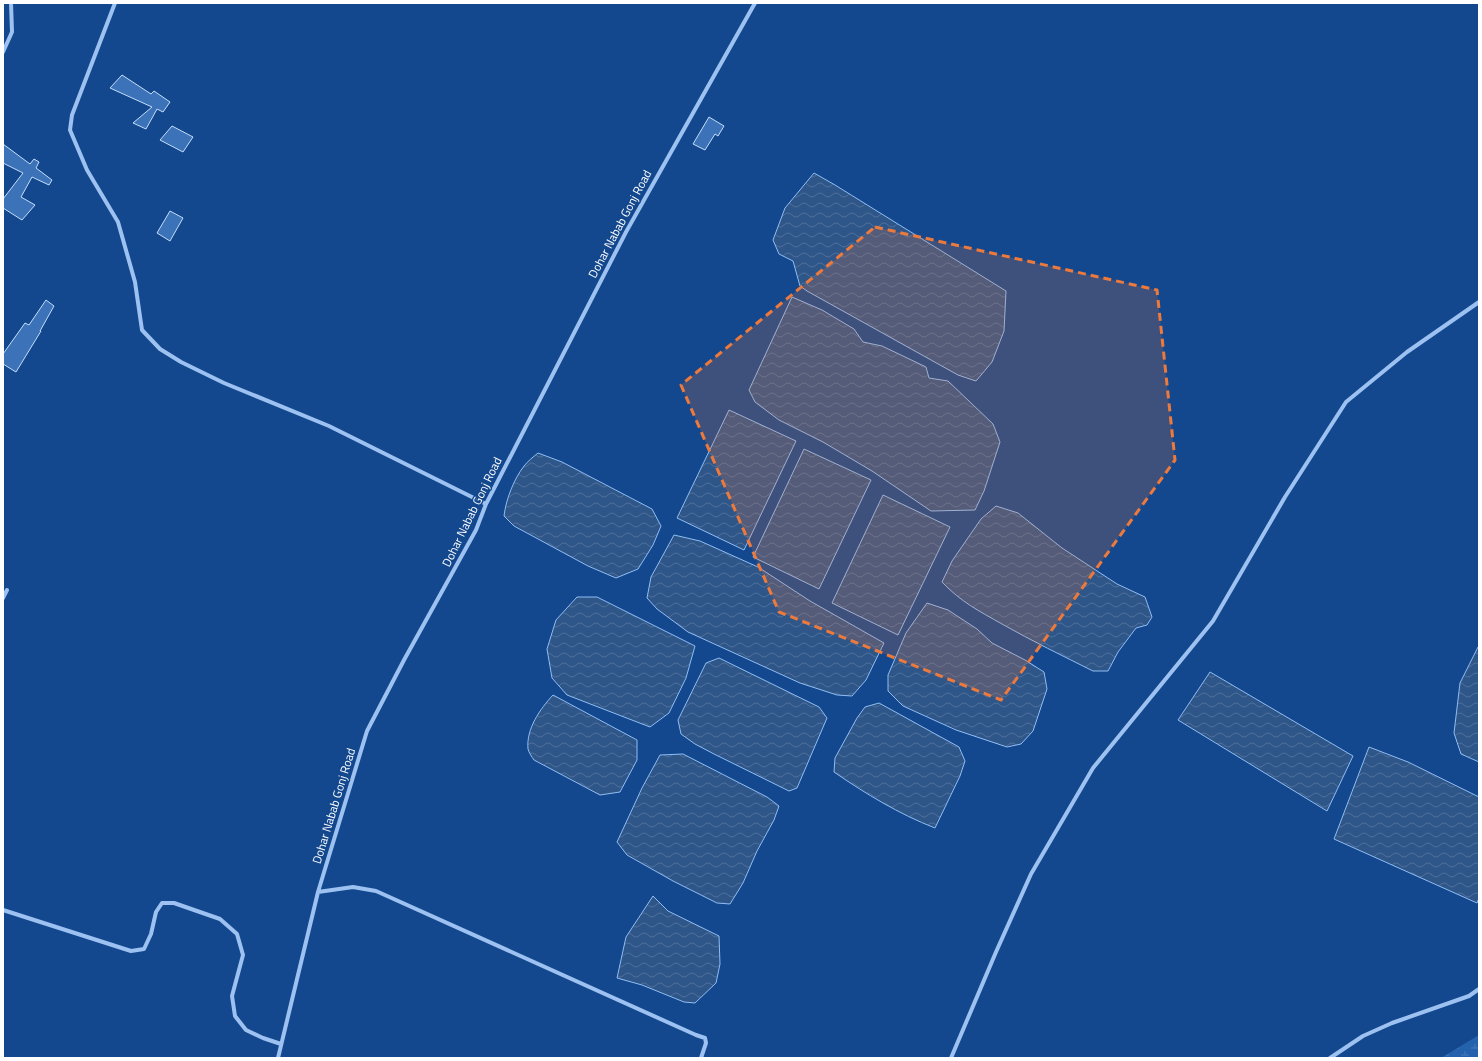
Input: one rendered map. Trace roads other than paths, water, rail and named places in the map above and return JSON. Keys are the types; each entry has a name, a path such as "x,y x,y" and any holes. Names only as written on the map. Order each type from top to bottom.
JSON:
{"street":[{"path":"3,52 12,32 11,3"},
{"path":"115,3 72,115 70,130 87,170 118,222 135,282 142,330 160,349 181,362 224,383 329,426 486,504"},
{"name":"Dohar Nabab Gonj Road","path":"278,1058 318,892 367,731 404,660 476,530 486,504 626,232 754,3"},
{"path":"951,1058 1031,874 1092,768 1213,621 1286,497 1346,402 1407,352 1479,302"},
{"path":"3,598 7,590"},
{"path":"318,892 353,887 376,891 520,957 705,1038 706,1043 702,1058"},
{"path":"3,910 131,951 144,949 151,934 156,912 162,903 174,903 220,919 237,934 243,955 232,996 235,1016 246,1030 281,1044"},
{"path":"1330,1058 1363,1036 1469,996 1479,989"}],"water":[{"path":"814,173 1006,291 1004,331 992,362 976,381 958,375 800,286 793,261 779,254 773,240 785,208"},
{"path":"792,297 822,310 854,329 863,342 882,346 926,367 929,378 948,381 993,424 1000,442 984,491 975,510 931,511 872,471 823,442 779,420 755,402 749,390"},
{"path":"729,410 796,441 744,550 677,518"},
{"path":"804,449 871,480 819,589 753,557"},
{"path":"538,453 562,462 652,509 661,526 653,545 638,569 616,578 588,566 514,526 504,516 509,496 520,471"},
{"path":"883,495 950,527 898,635 832,603"},
{"path":"996,506 1018,513 1062,548 1117,584 1145,597 1152,617 1147,625 1136,628 1118,652 1108,671 1093,671 1025,636 970,606 942,582 952,561 981,519"},
{"path":"674,535 700,541 758,567 810,601 884,643 866,680 852,696 837,695 800,683 688,632 657,609 647,598 651,577"},
{"path":"577,597 597,597 695,646 686,678 669,713 650,727 567,695 552,678 547,649 556,620"},
{"path":"927,603 948,610 977,629 992,643 1025,660 1044,672 1047,689 1033,731 1021,744 1007,747 956,730 903,706 888,691 888,675 906,633"},
{"path":"1478,647 1479,762 1461,754 1454,733 1460,683"},
{"path":"719,658 819,707 827,718 797,788 789,791 695,744 681,734 678,720 706,663"},
{"path":"1210,672 1353,756 1327,811 1178,720"},
{"path":"553,695 637,740 637,760 620,792 600,795 534,760 528,749 529,734 539,713"},
{"path":"879,703 959,747 965,761 960,776 935,828 883,803 834,772 835,758 857,718 865,707"},
{"path":"1369,747 1408,762 1479,797 1479,898 1477,903 1334,839"},
{"path":"683,754 767,797 779,806 774,820 757,851 743,883 730,904 717,903 673,881 627,855 617,842 642,788 660,755"},
{"path":"653,896 668,911 719,936 720,964 716,983 695,1003 684,1002 642,985 617,978 626,937"}]}
